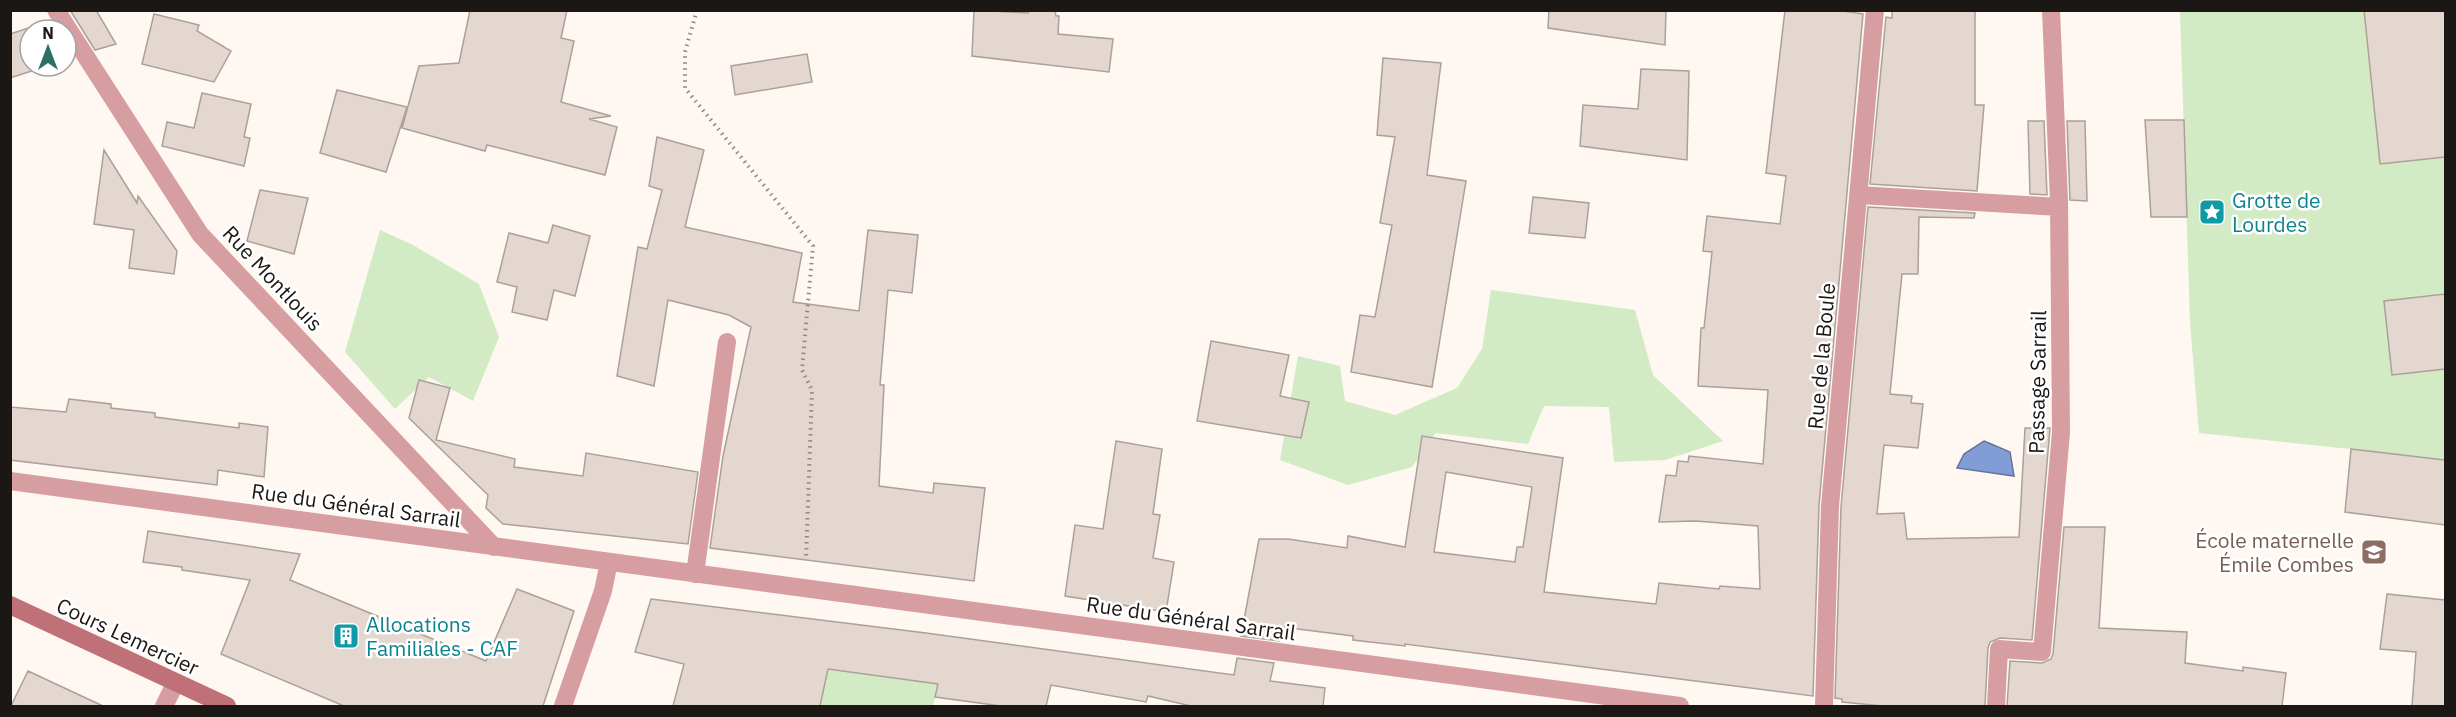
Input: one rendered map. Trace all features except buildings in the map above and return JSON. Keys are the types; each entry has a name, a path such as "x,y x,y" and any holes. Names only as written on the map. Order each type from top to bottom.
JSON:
{"main road":[{"name":"Cours Lemercier","path":"10,605 175,684 227,706"}],"street":[{"name":"Rue Montlouis","path":"56,10 200,234 494,547"},
{"name":"Rue de la Boule","path":"1824,706 1830,506 1875,10"},
{"name":"Passage Sarrail","path":"1996,706 1999,649 2042,652 2061,432 2059,207 2052,10"},
{"path":"1859,195 2059,207"},
{"path":"695,574 727,342"},
{"name":"Rue du Général Sarrail","path":"10,482 1680,706"},
{"path":"563,706 603,591 609,562"},
{"path":"164,706 175,684"}],"path":[{"path":"697,10 685,52 685,88 813,246 802,370 812,390 806,589"}],"green space":[{"path":"2180,11 2445,11 2445,459 2199,433 2190,323"},
{"path":"380,230 413,245 479,284 499,337 473,401 429,377 395,409 345,352"},
{"path":"1491,290 1635,310 1653,375 1723,441 1665,460 1614,462 1609,407 1544,406 1528,444 1436,433 1412,467 1348,485 1280,460 1298,356 1340,366 1345,401 1395,415 1457,388 1482,349"},
{"path":"945,654 933,706 805,706 814,667 902,679"}],"water":[{"path":"1984,441 2010,452 2014,476 1957,468 1964,454"}],"place":[{"name":"Grotte de Lourdes","path":"2212,212"},
{"name":"École maternelle Émile Combes","path":"2374,552"},
{"name":"Allocations Familiales - CAF","path":"346,636"}]}
